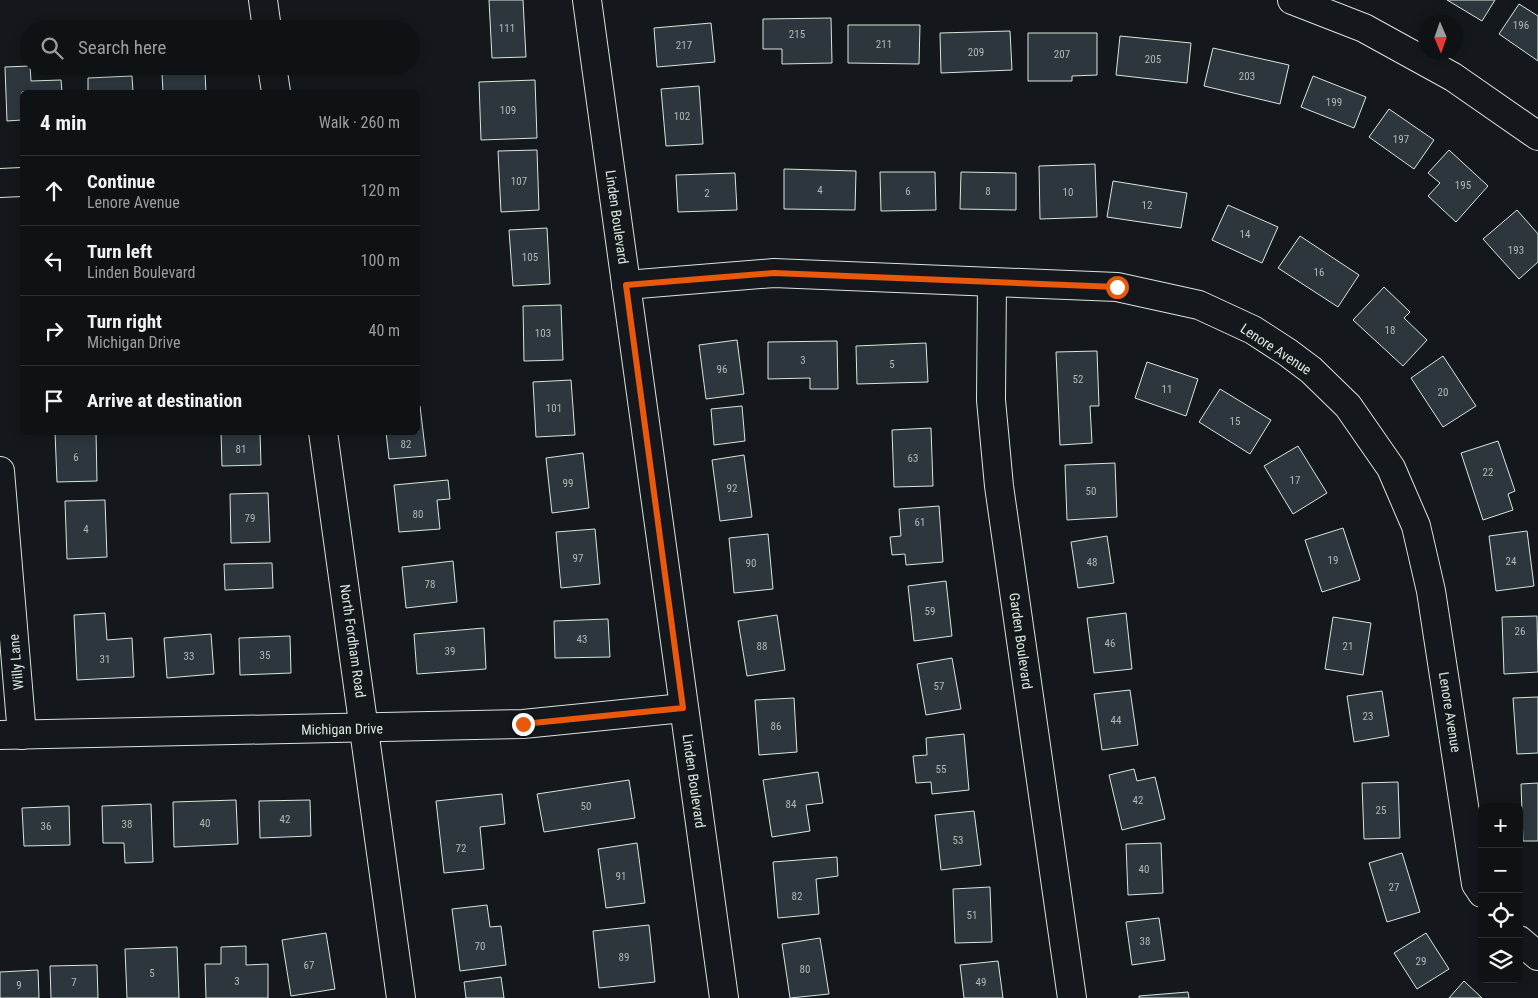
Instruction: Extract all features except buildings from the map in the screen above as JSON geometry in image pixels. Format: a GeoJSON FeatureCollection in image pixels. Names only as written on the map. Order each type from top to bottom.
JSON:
{"type":"FeatureCollection","features":[{"type":"Feature","properties":{"kind":"street"},"geometry":{"type":"LineString","coordinates":[[263,0],[266,20]]}},
{"type":"Feature","properties":{"kind":"street","name":"Linden Boulevard"},"geometry":{"type":"LineString","coordinates":[[587,0],[724,998]]}},
{"type":"Feature","properties":{"kind":"street"},"geometry":{"type":"LineString","coordinates":[[1292,0],[1364,28],[1453,77],[1538,136]]}},
{"type":"Feature","properties":{"kind":"street"},"geometry":{"type":"LineString","coordinates":[[273,75],[276,90]]}},
{"type":"Feature","properties":{"kind":"street"},"geometry":{"type":"LineString","coordinates":[[0,183],[20,182]]}},
{"type":"Feature","properties":{"kind":"street","name":"Lenore Avenue"},"geometry":{"type":"LineString","coordinates":[[626,285],[774,273],[1117,287],[1199,305],[1253,330],[1287,352],[1310,370],[1348,406],[1391,468],[1416,526],[1431,591],[1476,884],[1478,887]]}},
{"type":"Feature","properties":{"kind":"street","name":"Garden Boulevard"},"geometry":{"type":"LineString","coordinates":[[992,282],[991,400],[999,486],[1072,998]]}},
{"type":"Feature","properties":{"kind":"street","name":"North Fordham Road"},"geometry":{"type":"LineString","coordinates":[[324,435],[402,998]]}},
{"type":"Feature","properties":{"kind":"street","name":"Willy Lane"},"geometry":{"type":"LineString","coordinates":[[0,470],[11,735]]}},
{"type":"Feature","properties":{"kind":"street","name":"Michigan Drive"},"geometry":{"type":"LineString","coordinates":[[11,735],[523,724],[683,708]]}},
{"type":"Feature","properties":{"kind":"street"},"geometry":{"type":"LineString","coordinates":[[1523,943],[1538,956]]}},
{"type":"Feature","properties":{"kind":"route"},"geometry":{"type":"LineString","coordinates":[[523,724],[683,708],[626,285],[774,273],[1117,287]]}}]}
